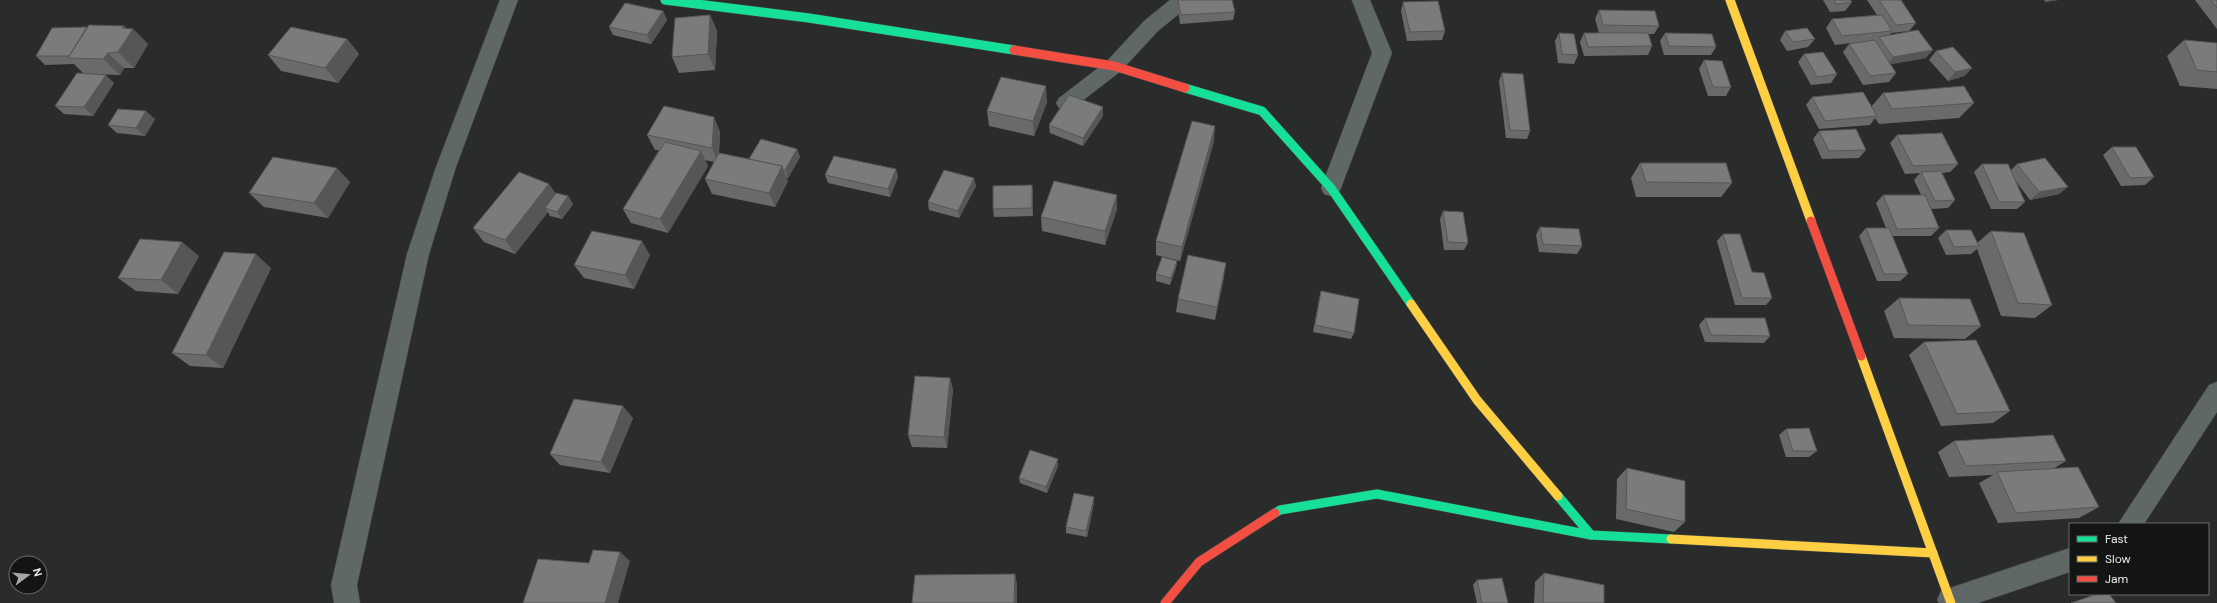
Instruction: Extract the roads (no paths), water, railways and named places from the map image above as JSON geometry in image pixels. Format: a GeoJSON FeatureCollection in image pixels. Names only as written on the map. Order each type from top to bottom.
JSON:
{"type":"FeatureCollection","features":[{"type":"Feature","properties":{"kind":"street"},"geometry":{"type":"LineString","coordinates":[[347,603],[344,585],[418,254],[446,168],[509,0]]}},
{"type":"Feature","properties":{"kind":"street"},"geometry":{"type":"LineString","coordinates":[[665,0],[809,18],[1114,66],[1262,112],[1331,188],[1478,400],[1591,536]]}},
{"type":"Feature","properties":{"kind":"street"},"geometry":{"type":"LineString","coordinates":[[1066,103],[1114,66],[1151,26],[1183,0]]}},
{"type":"Feature","properties":{"kind":"street"},"geometry":{"type":"LineString","coordinates":[[1331,188],[1382,53],[1361,0]]}},
{"type":"Feature","properties":{"kind":"street"},"geometry":{"type":"LineString","coordinates":[[1730,0],[1951,601],[2069,560]]}},
{"type":"Feature","properties":{"kind":"street"},"geometry":{"type":"LineString","coordinates":[[2131,523],[2217,392]]}},
{"type":"Feature","properties":{"kind":"street"},"geometry":{"type":"LineString","coordinates":[[1165,603],[1199,562],[1280,510],[1377,494],[1591,536],[1933,553]]}}]}
